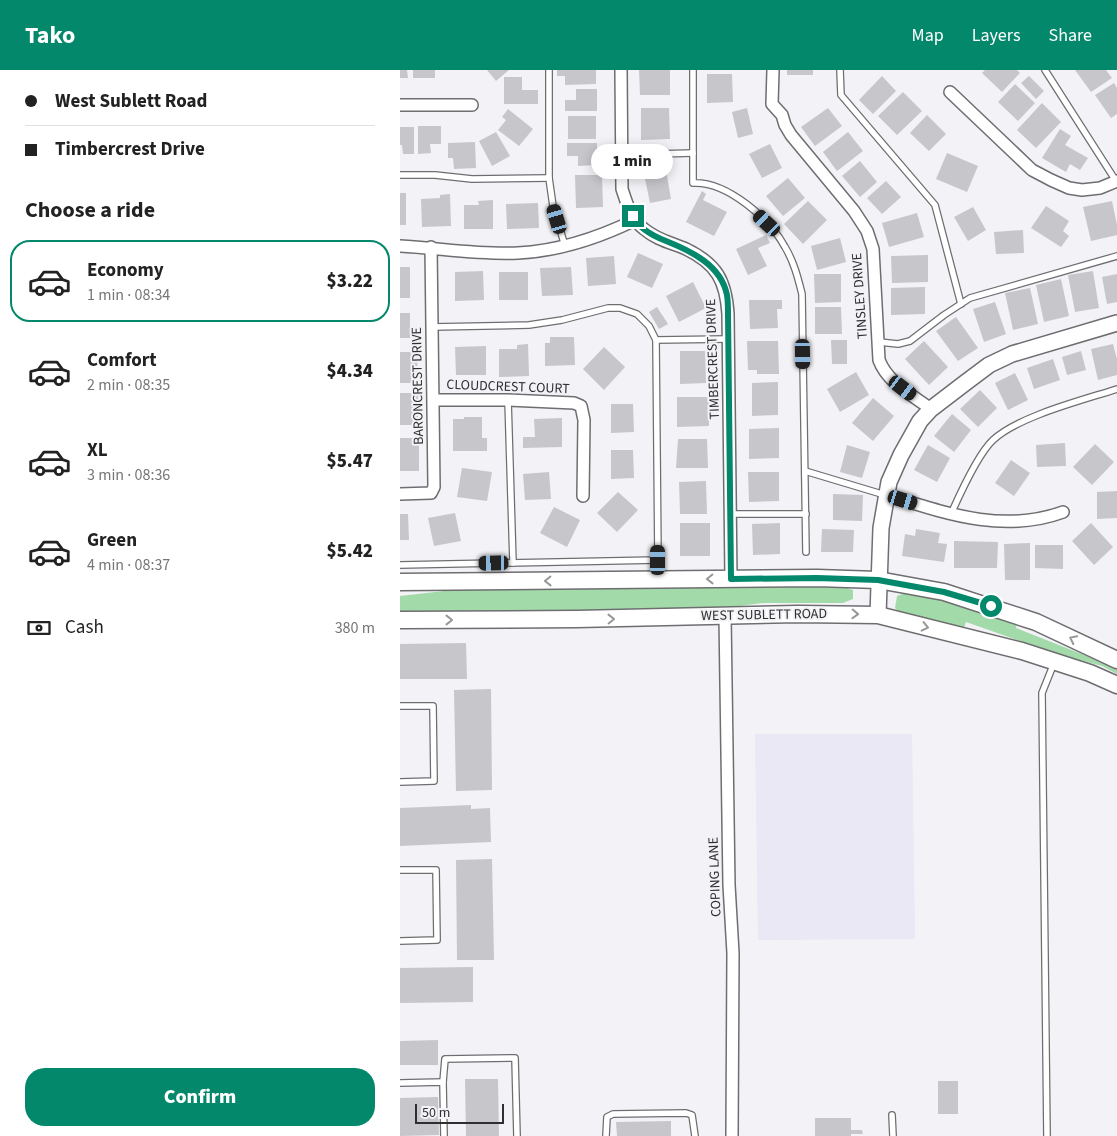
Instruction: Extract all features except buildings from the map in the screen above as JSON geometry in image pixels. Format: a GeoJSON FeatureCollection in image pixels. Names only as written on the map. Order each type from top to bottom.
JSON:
{"type":"FeatureCollection","features":[{"type":"Feature","properties":{"kind":"main road"},"geometry":{"type":"LineString","coordinates":[[400,582],[817,578],[878,580],[944,592],[1006,611],[1066,635],[1117,660]]}},
{"type":"Feature","properties":{"kind":"main road","name":"WEST SUBLETT ROAD"},"geometry":{"type":"LineString","coordinates":[[400,620],[577,619],[814,614],[878,615],[987,641],[1090,673],[1117,685]]}},
{"type":"Feature","properties":{"kind":"street","name":"TIMBERCREST DRIVE"},"geometry":{"type":"LineString","coordinates":[[621,70],[622,189],[628,207],[635,220],[656,238],[687,250],[704,260],[718,275],[727,294],[731,579]]}},
{"type":"Feature","properties":{"kind":"street","name":"TINSLEY DRIVE"},"geometry":{"type":"LineString","coordinates":[[772,70],[772,104],[782,116],[785,125],[854,211],[867,231],[873,249],[879,360],[882,370],[930,409]]}},
{"type":"Feature","properties":{"kind":"street"},"geometry":{"type":"LineString","coordinates":[[950,92],[1032,170],[1069,188],[1082,190],[1100,188],[1117,181]]}},
{"type":"Feature","properties":{"kind":"street"},"geometry":{"type":"LineString","coordinates":[[400,105],[472,105]]}},
{"type":"Feature","properties":{"kind":"street"},"geometry":{"type":"LineString","coordinates":[[400,246],[518,253],[565,246],[608,233],[635,220]]}},
{"type":"Feature","properties":{"kind":"street","name":"BARONCREST DRIVE"},"geometry":{"type":"LineString","coordinates":[[400,494],[431,493],[434,487],[431,247]]}},
{"type":"Feature","properties":{"kind":"street"},"geometry":{"type":"LineString","coordinates":[[878,615],[881,528],[889,482],[901,454],[920,421],[930,409],[990,365],[1012,354],[1038,345],[1116,326]]}},
{"type":"Feature","properties":{"kind":"street","name":"CLOUDCREST COURT"},"geometry":{"type":"LineString","coordinates":[[434,400],[508,400],[574,403],[581,406],[584,420],[583,496]]}},
{"type":"Feature","properties":{"kind":"street"},"geometry":{"type":"LineString","coordinates":[[887,495],[977,520],[1020,521],[1043,519],[1063,512]]}},
{"type":"Feature","properties":{"kind":"street","name":"COPING LANE"},"geometry":{"type":"LineString","coordinates":[[725,616],[729,875],[733,954],[732,1136]]}},
{"type":"Feature","properties":{"kind":"lane"},"geometry":{"type":"LineString","coordinates":[[549,70],[549,178],[553,206],[565,246]]}},
{"type":"Feature","properties":{"kind":"lane"},"geometry":{"type":"LineString","coordinates":[[693,70],[693,183],[704,183],[722,190],[746,203],[767,223],[784,245],[796,269],[802,294],[806,552]]}},
{"type":"Feature","properties":{"kind":"lane"},"geometry":{"type":"LineString","coordinates":[[840,70],[841,95],[935,205],[960,304]]}},
{"type":"Feature","properties":{"kind":"lane"},"geometry":{"type":"LineString","coordinates":[[1045,70],[1117,181]]}},
{"type":"Feature","properties":{"kind":"lane"},"geometry":{"type":"LineString","coordinates":[[621,155],[693,153]]}},
{"type":"Feature","properties":{"kind":"lane"},"geometry":{"type":"LineString","coordinates":[[400,174],[472,179],[549,178]]}},
{"type":"Feature","properties":{"kind":"lane"},"geometry":{"type":"LineString","coordinates":[[878,342],[898,344],[910,341],[970,298],[1117,256]]}},
{"type":"Feature","properties":{"kind":"lane"},"geometry":{"type":"LineString","coordinates":[[400,565],[658,560],[656,340],[649,326],[637,314],[620,308],[608,308],[562,320],[530,325],[432,327]]}},
{"type":"Feature","properties":{"kind":"lane"},"geometry":{"type":"LineString","coordinates":[[656,340],[728,339]]}},
{"type":"Feature","properties":{"kind":"lane"},"geometry":{"type":"LineString","coordinates":[[951,514],[983,453],[991,442],[1005,430],[1036,416],[1117,389]]}},
{"type":"Feature","properties":{"kind":"lane"},"geometry":{"type":"LineString","coordinates":[[508,400],[513,563]]}},
{"type":"Feature","properties":{"kind":"lane"},"geometry":{"type":"LineString","coordinates":[[805,472],[887,495]]}},
{"type":"Feature","properties":{"kind":"lane"},"geometry":{"type":"LineString","coordinates":[[731,514],[806,514]]}},
{"type":"Feature","properties":{"kind":"lane"},"geometry":{"type":"LineString","coordinates":[[1047,1136],[1042,693],[1054,661]]}},
{"type":"Feature","properties":{"kind":"lane"},"geometry":{"type":"LineString","coordinates":[[400,706],[433,706],[434,782],[400,782]]}},
{"type":"Feature","properties":{"kind":"lane"},"geometry":{"type":"LineString","coordinates":[[400,870],[436,870],[437,940],[400,941]]}},
{"type":"Feature","properties":{"kind":"lane"},"geometry":{"type":"LineString","coordinates":[[444,1136],[444,1059],[515,1058],[517,1136]]}},
{"type":"Feature","properties":{"kind":"lane"},"geometry":{"type":"LineString","coordinates":[[400,1083],[443,1082]]}},
{"type":"Feature","properties":{"kind":"lane"},"geometry":{"type":"LineString","coordinates":[[606,1136],[607,1117],[613,1114],[686,1112],[692,1115],[695,1136]]}},
{"type":"Feature","properties":{"kind":"lane"},"geometry":{"type":"LineString","coordinates":[[892,1115],[893,1136]]}},
{"type":"Feature","properties":{"kind":"shaded area"},"geometry":{"type":"Polygon","coordinates":[[[755,734],[912,734],[915,939],[758,940],[755,734]]]}},
{"type":"Feature","properties":{"kind":"green space"},"geometry":{"type":"Polygon","coordinates":[[[840,586],[853,590],[853,599],[843,603],[762,603],[718,609],[400,613],[400,596],[453,590],[840,586]]]}},
{"type":"Feature","properties":{"kind":"green space"},"geometry":{"type":"Polygon","coordinates":[[[905,593],[950,601],[1017,622],[1016,628],[1117,668],[1117,674],[1102,666],[1054,653],[966,622],[964,628],[900,613],[895,608],[897,596],[905,593]]]}},
{"type":"Feature","properties":{"kind":"route"},"geometry":{"type":"LineString","coordinates":[[633,216],[644,229],[656,238],[687,250],[704,260],[721,279],[727,294],[731,579],[817,578],[878,580],[944,592],[991,606]]}}]}
